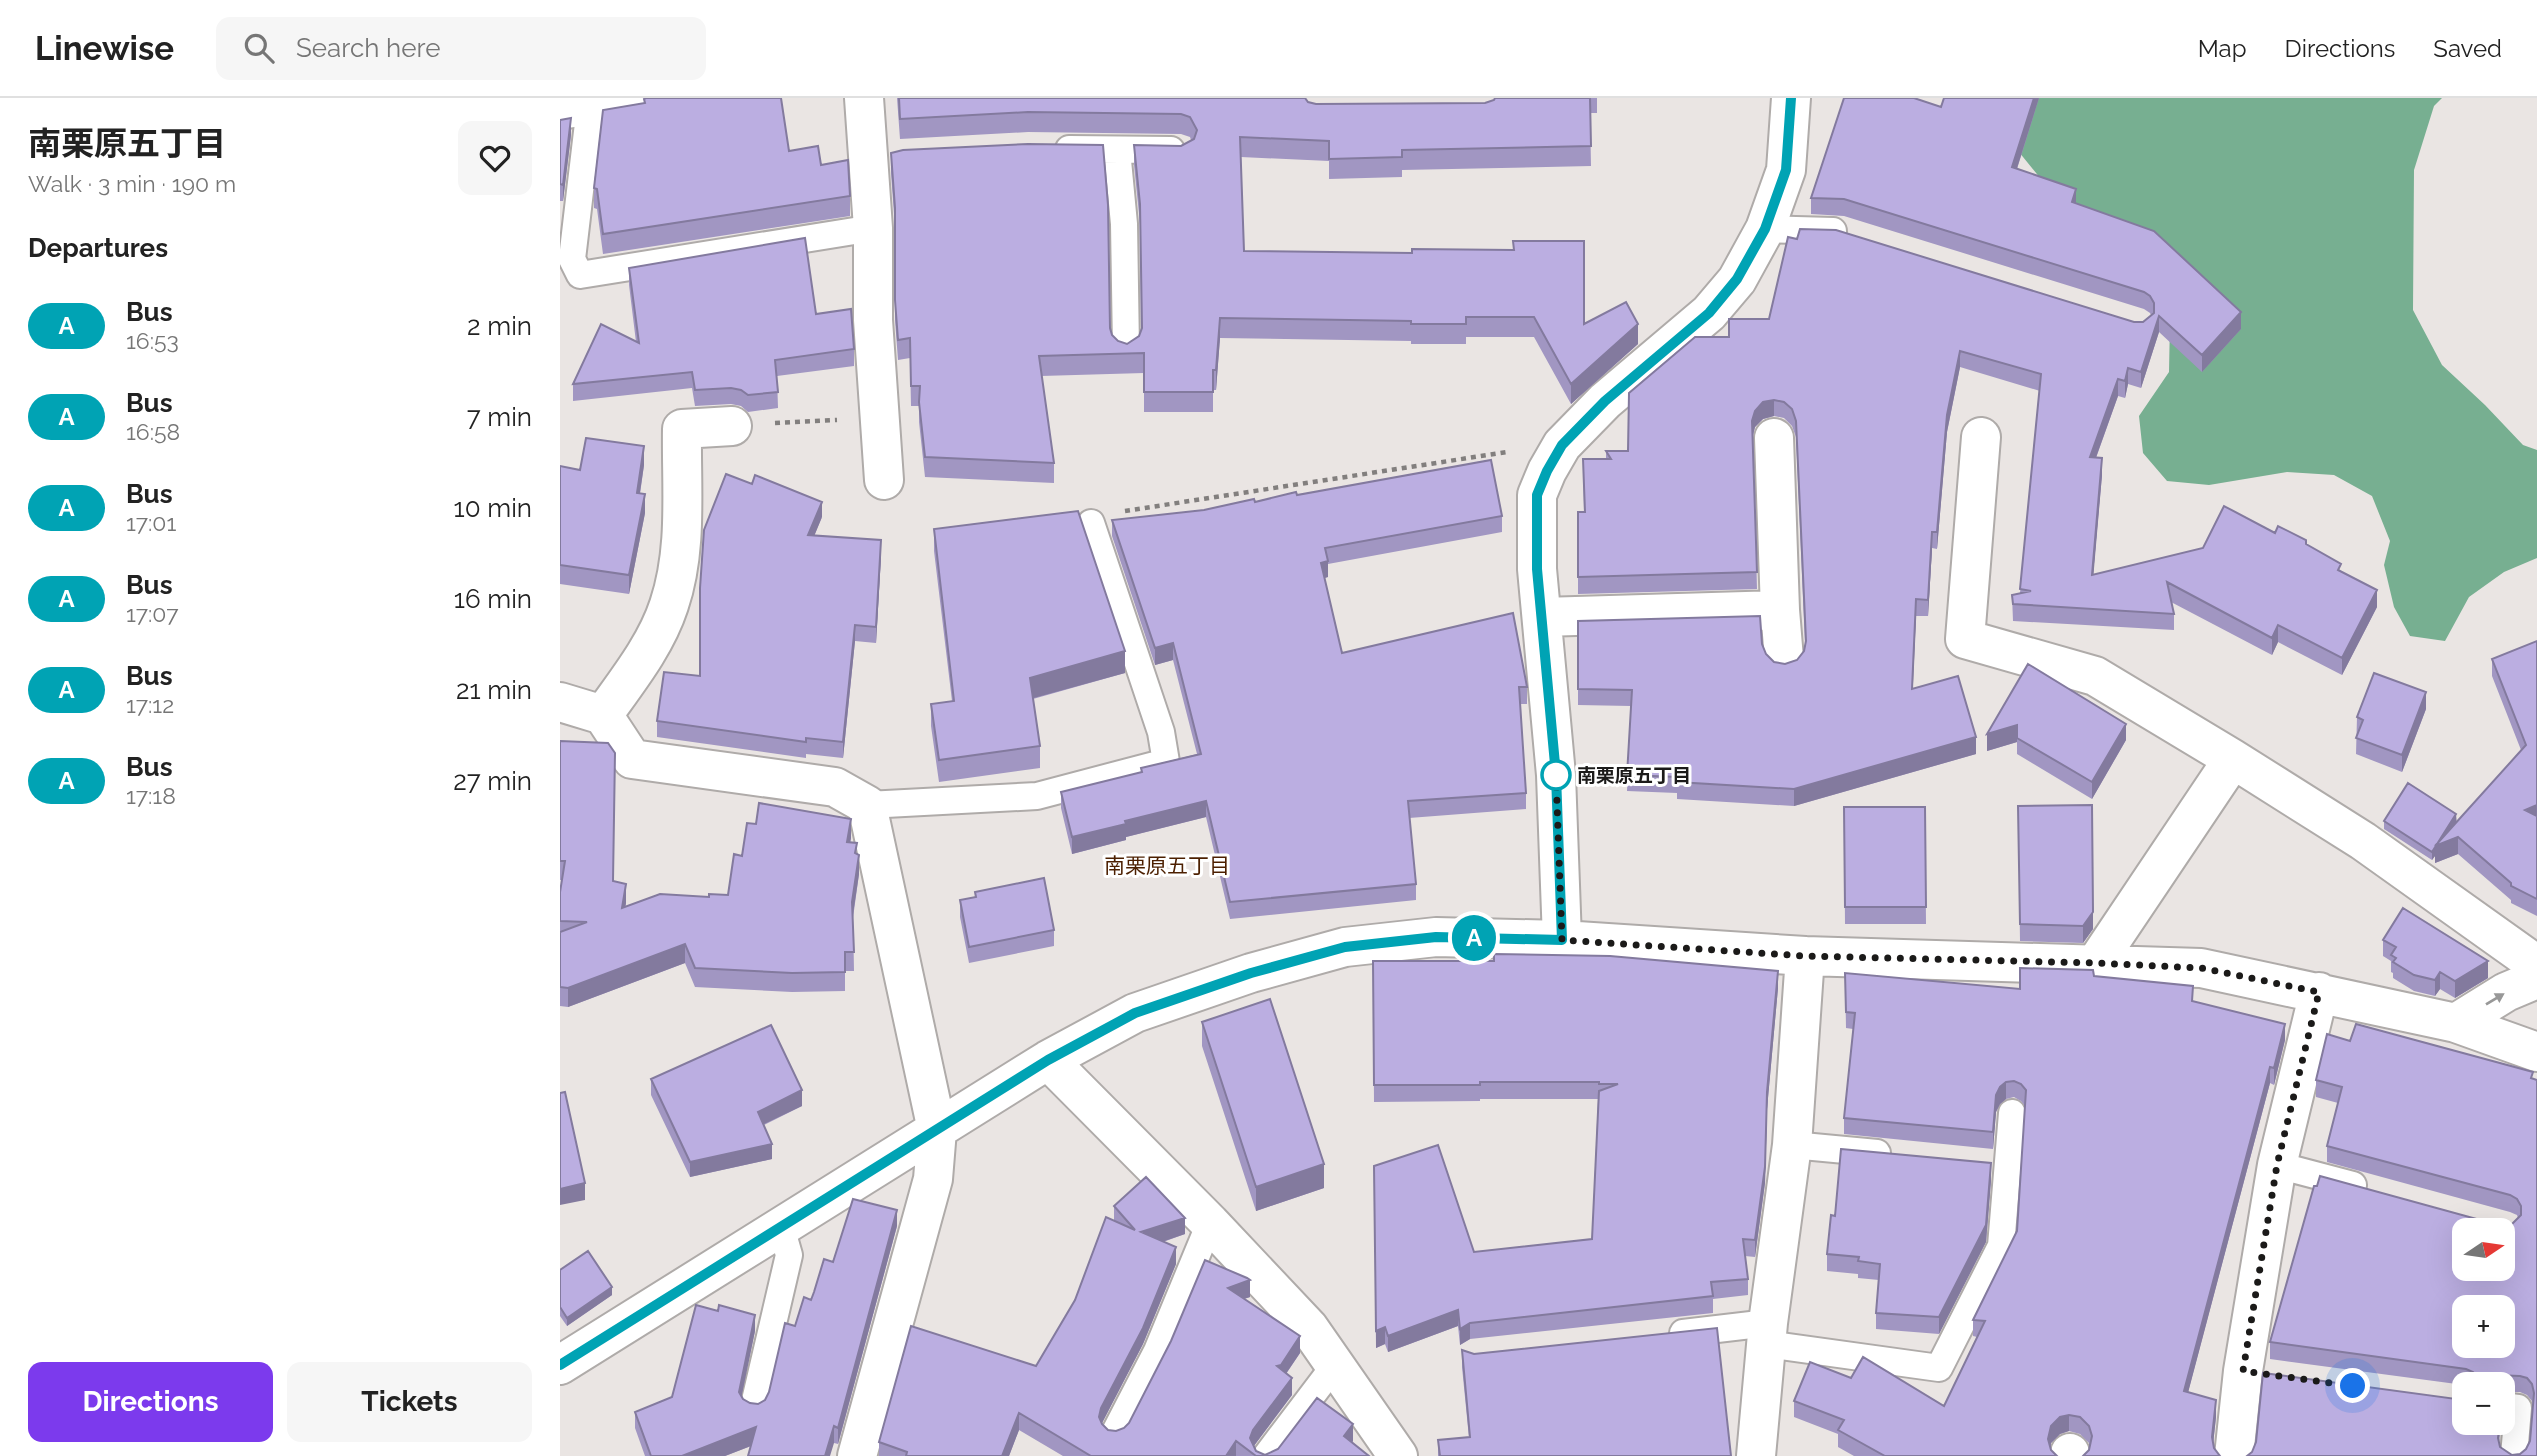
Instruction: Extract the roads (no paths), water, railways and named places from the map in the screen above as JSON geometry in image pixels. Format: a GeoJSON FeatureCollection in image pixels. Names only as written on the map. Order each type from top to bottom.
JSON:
{"type":"FeatureCollection","features":[{"type":"Feature","properties":{"kind":"street"},"geometry":{"type":"LineString","coordinates":[[580,104],[639,98]]}},
{"type":"Feature","properties":{"kind":"street"},"geometry":{"type":"LineString","coordinates":[[864,98],[882,155],[873,228],[873,320],[884,480]]}},
{"type":"Feature","properties":{"kind":"street"},"geometry":{"type":"LineString","coordinates":[[1562,940],[1556,775],[1537,569],[1537,495],[1562,445],[1605,401],[1709,313],[1737,279],[1765,229],[1786,170],[1791,98]]}},
{"type":"Feature","properties":{"kind":"street"},"geometry":{"type":"LineString","coordinates":[[603,715],[646,655],[669,605],[681,555],[682,429],[732,426]]}},
{"type":"Feature","properties":{"kind":"street"},"geometry":{"type":"LineString","coordinates":[[1774,438],[1784,659]]}},
{"type":"Feature","properties":{"kind":"street"},"geometry":{"type":"LineString","coordinates":[[1981,438],[1965,639],[2095,676],[2363,841],[2537,965]]}},
{"type":"Feature","properties":{"kind":"street"},"geometry":{"type":"LineString","coordinates":[[1542,617],[1780,610]]}},
{"type":"Feature","properties":{"kind":"street"},"geometry":{"type":"LineString","coordinates":[[560,702],[603,715],[632,759],[835,787],[867,805],[937,1130],[933,1179],[857,1456]]}},
{"type":"Feature","properties":{"kind":"street"},"geometry":{"type":"LineString","coordinates":[[2096,963],[2233,759]]}},
{"type":"Feature","properties":{"kind":"street"},"geometry":{"type":"LineString","coordinates":[[560,1365],[1048,1060],[1135,1013],[1251,973],[1345,947],[1436,937],[1562,940],[1805,956],[2201,968],[2456,1023],[2537,1052]]}},
{"type":"Feature","properties":{"kind":"street"},"geometry":{"type":"LineString","coordinates":[[1756,1456],[1768,1334],[1792,1145],[1805,956]]}},
{"type":"Feature","properties":{"kind":"street"},"geometry":{"type":"LineString","coordinates":[[2456,1023],[2506,992],[2537,979]]}},
{"type":"Feature","properties":{"kind":"street"},"geometry":{"type":"LineString","coordinates":[[2234,1456],[2256,1373],[2277,1165],[2319,992]]}},
{"type":"Feature","properties":{"kind":"street"},"geometry":{"type":"LineString","coordinates":[[1048,1060],[1210,1223],[1309,1328],[1398,1456]]}},
{"type":"Feature","properties":{"kind":"lane"},"geometry":{"type":"LineString","coordinates":[[580,104],[572,258],[580,275],[873,228]]}},
{"type":"Feature","properties":{"kind":"lane"},"geometry":{"type":"LineString","coordinates":[[1041,149],[1181,150]]}},
{"type":"Feature","properties":{"kind":"lane"},"geometry":{"type":"LineString","coordinates":[[1117,150],[1124,224],[1126,348]]}},
{"type":"Feature","properties":{"kind":"lane"},"geometry":{"type":"LineString","coordinates":[[1765,229],[1839,231],[1852,235]]}},
{"type":"Feature","properties":{"kind":"lane"},"geometry":{"type":"LineString","coordinates":[[867,805],[1037,796],[1166,762],[1161,732],[1091,523]]}},
{"type":"Feature","properties":{"kind":"lane"},"geometry":{"type":"LineString","coordinates":[[1661,1335],[1768,1334],[1939,1368],[2001,1246],[2012,1113]]}},
{"type":"Feature","properties":{"kind":"lane"},"geometry":{"type":"LineString","coordinates":[[1792,1145],[1900,1156]]}},
{"type":"Feature","properties":{"kind":"lane"},"geometry":{"type":"LineString","coordinates":[[1981,1164],[2008,1166]]}},
{"type":"Feature","properties":{"kind":"lane"},"geometry":{"type":"LineString","coordinates":[[2277,1165],[2372,1191]]}},
{"type":"Feature","properties":{"kind":"lane"},"geometry":{"type":"LineString","coordinates":[[1115,1432],[1157,1351],[1210,1223]]}},
{"type":"Feature","properties":{"kind":"lane"},"geometry":{"type":"LineString","coordinates":[[754,1405],[789,1255],[781,1227]]}},
{"type":"Feature","properties":{"kind":"lane"},"geometry":{"type":"LineString","coordinates":[[1266,1456],[1335,1365]]}},
{"type":"Feature","properties":{"kind":"lane"},"geometry":{"type":"LineString","coordinates":[[2514,1456],[2518,1408],[2515,1408]]}},
{"type":"Feature","properties":{"kind":"place","name":"南栗原五丁目"},"geometry":{"type":"Point","coordinates":[1556,775]}},
{"type":"Feature","properties":{"kind":"district","name":"南栗原五丁目"},"geometry":{"type":"Point","coordinates":[1167,866]}}]}
